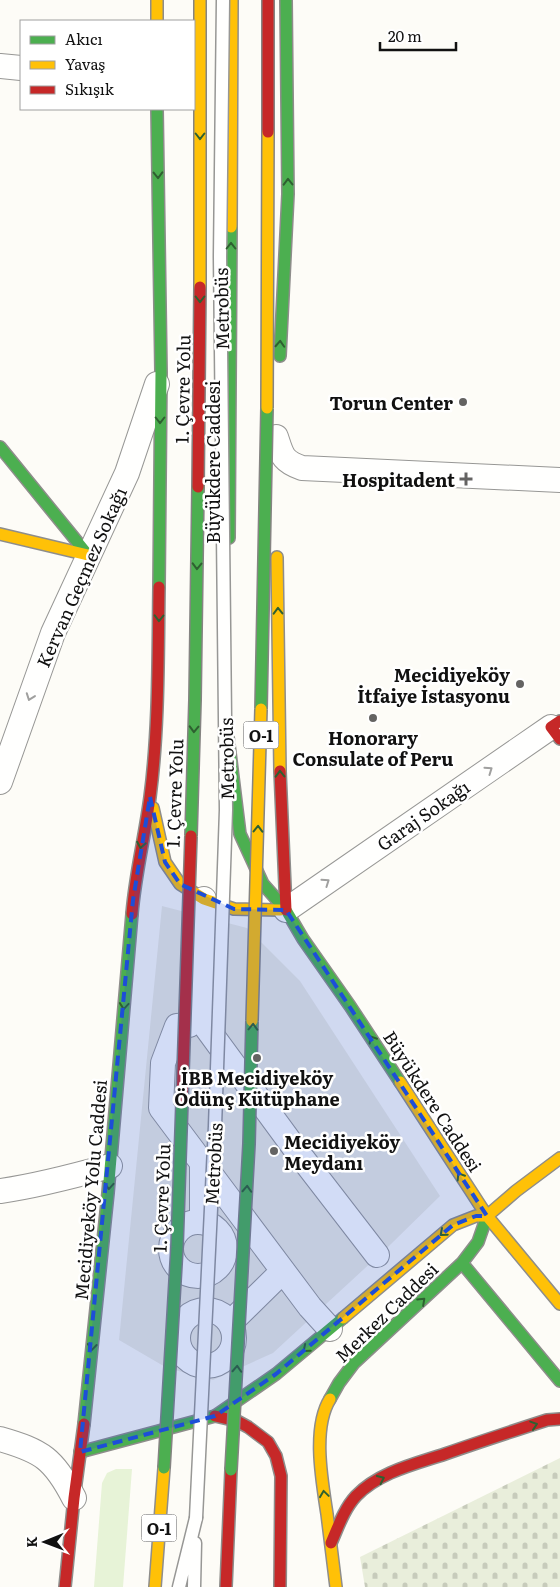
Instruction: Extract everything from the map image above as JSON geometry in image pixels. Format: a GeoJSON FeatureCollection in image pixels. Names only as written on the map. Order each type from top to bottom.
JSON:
{"type":"FeatureCollection","features":[{"type":"Feature","properties":{"kind":"main road"},"geometry":{"type":"LineString","coordinates":[[157,0],[157,20]]}},
{"type":"Feature","properties":{"kind":"main road","name":"1. Çevre Yolu"},"geometry":{"type":"LineString","coordinates":[[155,1587],[177,1247],[195,700],[200,344],[200,0]]}},
{"type":"Feature","properties":{"kind":"main road","name":"Büyükdere Caddesi"},"geometry":{"type":"LineString","coordinates":[[232,0],[227,728],[240,834],[263,884],[286,910],[303,939],[355,1014],[487,1216],[560,1304]]}},
{"type":"Feature","properties":{"kind":"main road","name":"O-1"},"geometry":{"type":"LineString","coordinates":[[226,1587],[249,1144],[264,631],[268,323],[268,0]]}},
{"type":"Feature","properties":{"kind":"main road"},"geometry":{"type":"LineString","coordinates":[[276,510],[276,436],[288,194],[286,0]]}},
{"type":"Feature","properties":{"kind":"main road"},"geometry":{"type":"LineString","coordinates":[[157,110],[160,372],[158,662],[156,730],[150,797],[165,862],[180,884],[204,899],[234,909],[286,910]]}},
{"type":"Feature","properties":{"kind":"main road"},"geometry":{"type":"LineString","coordinates":[[0,447],[88,555]]}},
{"type":"Feature","properties":{"kind":"main road"},"geometry":{"type":"LineString","coordinates":[[0,534],[88,555]]}},
{"type":"Feature","properties":{"kind":"main road","name":"Büyükdere Caddesi"},"geometry":{"type":"LineString","coordinates":[[277,549],[280,792],[286,910]]}},
{"type":"Feature","properties":{"kind":"main road","name":"Mecidiyeköy Yolu Caddesi"},"geometry":{"type":"LineString","coordinates":[[65,1587],[91,1361],[133,900],[150,797]]}},
{"type":"Feature","properties":{"kind":"main road"},"geometry":{"type":"LineString","coordinates":[[80,1452],[215,1416],[276,1374],[453,1225],[476,1216],[487,1216],[516,1191],[560,1158]]}},
{"type":"Feature","properties":{"kind":"main road","name":"Merkez Caddesi"},"geometry":{"type":"LineString","coordinates":[[336,1587],[321,1470],[320,1434],[326,1406],[339,1383],[354,1363],[462,1263],[478,1242],[487,1216]]}},
{"type":"Feature","properties":{"kind":"main road"},"geometry":{"type":"LineString","coordinates":[[462,1263],[560,1381]]}},
{"type":"Feature","properties":{"kind":"main road"},"geometry":{"type":"LineString","coordinates":[[215,1416],[237,1421],[248,1427],[268,1442],[276,1456],[281,1476],[280,1587]]}},
{"type":"Feature","properties":{"kind":"main road"},"geometry":{"type":"LineString","coordinates":[[331,1542],[348,1506],[360,1492],[377,1480],[423,1461],[547,1420],[560,1419]]}},
{"type":"Feature","properties":{"kind":"street","name":"Kervan Geçmez Sokağı"},"geometry":{"type":"LineString","coordinates":[[0,782],[53,633],[127,473],[160,372]]}},
{"type":"Feature","properties":{"kind":"street"},"geometry":{"type":"LineString","coordinates":[[276,436],[283,457],[292,465],[302,468],[560,480]]}},
{"type":"Feature","properties":{"kind":"street","name":"Garaj Sokağı"},"geometry":{"type":"LineString","coordinates":[[286,910],[557,729]]}},
{"type":"Feature","properties":{"kind":"street"},"geometry":{"type":"LineString","coordinates":[[204,899],[204,1023],[296,1150],[377,1255]]}},
{"type":"Feature","properties":{"kind":"street"},"geometry":{"type":"LineString","coordinates":[[204,1023],[177,1026],[163,1063],[161,1108],[202,1160],[310,1307],[330,1329]]}},
{"type":"Feature","properties":{"kind":"street"},"geometry":{"type":"LineString","coordinates":[[202,1160],[202,1222]]}},
{"type":"Feature","properties":{"kind":"street"},"geometry":{"type":"LineString","coordinates":[[0,1191],[21,1188],[110,1166]]}},
{"type":"Feature","properties":{"kind":"street"},"geometry":{"type":"LineString","coordinates":[[230,1323],[284,1271]]}},
{"type":"Feature","properties":{"kind":"street"},"geometry":{"type":"LineString","coordinates":[[0,1440],[34,1450],[51,1463],[62,1476],[74,1498]]}},
{"type":"Feature","properties":{"kind":"lane","name":"Metrobüs"},"geometry":{"type":"LineString","coordinates":[[194,1587],[216,1097],[226,810],[220,257],[223,0]]}},
{"type":"Feature","properties":{"kind":"lane","name":"Metrobüs"},"geometry":{"type":"LineString","coordinates":[[179,1587],[196,1518]]}},
{"type":"Feature","properties":{"kind":"highlighted area"},"geometry":{"type":"Polygon","coordinates":[[[150,797],[165,862],[180,884],[234,909],[286,910],[487,1216],[476,1216],[453,1225],[276,1374],[215,1416],[80,1452],[133,900],[150,797]]]}},
{"type":"Feature","properties":{"kind":"green space"},"geometry":{"type":"Polygon","coordinates":[[[560,1458],[560,1587],[365,1587],[360,1557],[560,1458]]]}},
{"type":"Feature","properties":{"kind":"green space"},"geometry":{"type":"Polygon","coordinates":[[[116,1469],[132,1469],[123,1587],[94,1587],[102,1483],[107,1473],[116,1469]]]}},
{"type":"Feature","properties":{"kind":"shaded area","name":"Mecidiyeköy Meydanı"},"geometry":{"type":"Polygon","coordinates":[[[162,906],[247,928],[300,981],[440,1196],[273,1353],[213,1380],[167,1368],[119,1340],[162,906]]]}},
{"type":"Feature","properties":{"kind":"traffic: fast"},"geometry":{"type":"LineString","coordinates":[[280,356],[288,194],[286,0]]}},
{"type":"Feature","properties":{"kind":"traffic: fast"},"geometry":{"type":"LineString","coordinates":[[157,110],[161,372],[159,587]]}},
{"type":"Feature","properties":{"kind":"traffic: fast"},"geometry":{"type":"LineString","coordinates":[[229,538],[231,227]]}},
{"type":"Feature","properties":{"kind":"traffic: fast"},"geometry":{"type":"LineString","coordinates":[[261,709],[267,408]]}},
{"type":"Feature","properties":{"kind":"traffic: fast"},"geometry":{"type":"LineString","coordinates":[[0,447],[88,555]]}},
{"type":"Feature","properties":{"kind":"traffic: fast"},"geometry":{"type":"LineString","coordinates":[[191,836],[198,487]]}},
{"type":"Feature","properties":{"kind":"traffic: fast"},"geometry":{"type":"LineString","coordinates":[[227,729],[240,834],[263,884],[286,910],[303,939],[400,1082]]}},
{"type":"Feature","properties":{"kind":"traffic: fast"},"geometry":{"type":"LineString","coordinates":[[84,1424],[108,1193],[132,914]]}},
{"type":"Feature","properties":{"kind":"traffic: fast"},"geometry":{"type":"LineString","coordinates":[[231,1470],[249,1144],[252,1021]]}},
{"type":"Feature","properties":{"kind":"traffic: fast"},"geometry":{"type":"LineString","coordinates":[[164,1468],[177,1247],[182,1102]]}},
{"type":"Feature","properties":{"kind":"traffic: fast"},"geometry":{"type":"LineString","coordinates":[[330,1399],[354,1363],[462,1263],[478,1242],[487,1216]]}},
{"type":"Feature","properties":{"kind":"traffic: fast"},"geometry":{"type":"LineString","coordinates":[[462,1263],[560,1381]]}},
{"type":"Feature","properties":{"kind":"traffic: fast"},"geometry":{"type":"LineString","coordinates":[[80,1452],[215,1416],[276,1374],[343,1318]]}},
{"type":"Feature","properties":{"kind":"traffic: slow"},"geometry":{"type":"LineString","coordinates":[[157,0],[157,20]]}},
{"type":"Feature","properties":{"kind":"traffic: slow"},"geometry":{"type":"LineString","coordinates":[[200,0],[200,287]]}},
{"type":"Feature","properties":{"kind":"traffic: slow"},"geometry":{"type":"LineString","coordinates":[[231,227],[232,0]]}},
{"type":"Feature","properties":{"kind":"traffic: slow"},"geometry":{"type":"LineString","coordinates":[[267,408],[268,132]]}},
{"type":"Feature","properties":{"kind":"traffic: slow"},"geometry":{"type":"LineString","coordinates":[[0,534],[88,555]]}},
{"type":"Feature","properties":{"kind":"traffic: slow"},"geometry":{"type":"LineString","coordinates":[[277,557],[280,771]]}},
{"type":"Feature","properties":{"kind":"traffic: slow"},"geometry":{"type":"LineString","coordinates":[[252,1021],[261,709]]}},
{"type":"Feature","properties":{"kind":"traffic: slow"},"geometry":{"type":"LineString","coordinates":[[153,808],[165,862],[180,884],[204,899],[234,909],[280,910]]}},
{"type":"Feature","properties":{"kind":"traffic: slow"},"geometry":{"type":"LineString","coordinates":[[400,1082],[487,1216],[560,1304]]}},
{"type":"Feature","properties":{"kind":"traffic: slow"},"geometry":{"type":"LineString","coordinates":[[487,1216],[516,1191],[560,1158]]}},
{"type":"Feature","properties":{"kind":"traffic: slow"},"geometry":{"type":"LineString","coordinates":[[343,1318],[453,1225],[476,1216],[487,1216]]}},
{"type":"Feature","properties":{"kind":"traffic: slow"},"geometry":{"type":"LineString","coordinates":[[330,1399],[324,1411],[321,1425],[320,1455],[336,1587]]}},
{"type":"Feature","properties":{"kind":"traffic: slow"},"geometry":{"type":"LineString","coordinates":[[155,1587],[164,1468]]}},
{"type":"Feature","properties":{"kind":"traffic: jam"},"geometry":{"type":"LineString","coordinates":[[268,0],[268,132]]}},
{"type":"Feature","properties":{"kind":"traffic: jam"},"geometry":{"type":"LineString","coordinates":[[198,487],[200,287]]}},
{"type":"Feature","properties":{"kind":"traffic: jam"},"geometry":{"type":"LineString","coordinates":[[132,914],[153,771],[158,692],[159,587]]}},
{"type":"Feature","properties":{"kind":"traffic: jam"},"geometry":{"type":"LineString","coordinates":[[560,721],[551,727],[560,739]]}},
{"type":"Feature","properties":{"kind":"traffic: jam"},"geometry":{"type":"LineString","coordinates":[[280,771],[286,910]]}},
{"type":"Feature","properties":{"kind":"traffic: jam"},"geometry":{"type":"LineString","coordinates":[[182,1102],[191,836]]}},
{"type":"Feature","properties":{"kind":"traffic: jam"},"geometry":{"type":"LineString","coordinates":[[215,1416],[237,1421],[248,1427],[268,1442],[276,1456],[281,1476],[280,1587]]}},
{"type":"Feature","properties":{"kind":"traffic: jam"},"geometry":{"type":"LineString","coordinates":[[331,1543],[342,1518],[356,1496],[386,1475],[410,1465],[547,1420],[560,1419]]}},
{"type":"Feature","properties":{"kind":"traffic: jam"},"geometry":{"type":"LineString","coordinates":[[65,1587],[84,1424]]}},
{"type":"Feature","properties":{"kind":"traffic: jam"},"geometry":{"type":"LineString","coordinates":[[226,1587],[231,1470]]}},
{"type":"Feature","properties":{"kind":"place","name":"Torun Center"},"geometry":{"type":"Point","coordinates":[463,402]}},
{"type":"Feature","properties":{"kind":"place","name":"Hospitadent"},"geometry":{"type":"Point","coordinates":[466,479]}},
{"type":"Feature","properties":{"kind":"place","name":"Mecidiyeköy İtfaiye İstasyonu"},"geometry":{"type":"Point","coordinates":[520,684]}},
{"type":"Feature","properties":{"kind":"place","name":"Honorary Consulate of Peru"},"geometry":{"type":"Point","coordinates":[373,718]}},
{"type":"Feature","properties":{"kind":"place","name":"İBB Mecidiyeköy Ödünç Kütüphane"},"geometry":{"type":"Point","coordinates":[257,1058]}},
{"type":"Feature","properties":{"kind":"place","name":"Mecidiyeköy Meydanı"},"geometry":{"type":"Point","coordinates":[274,1151]}}]}
